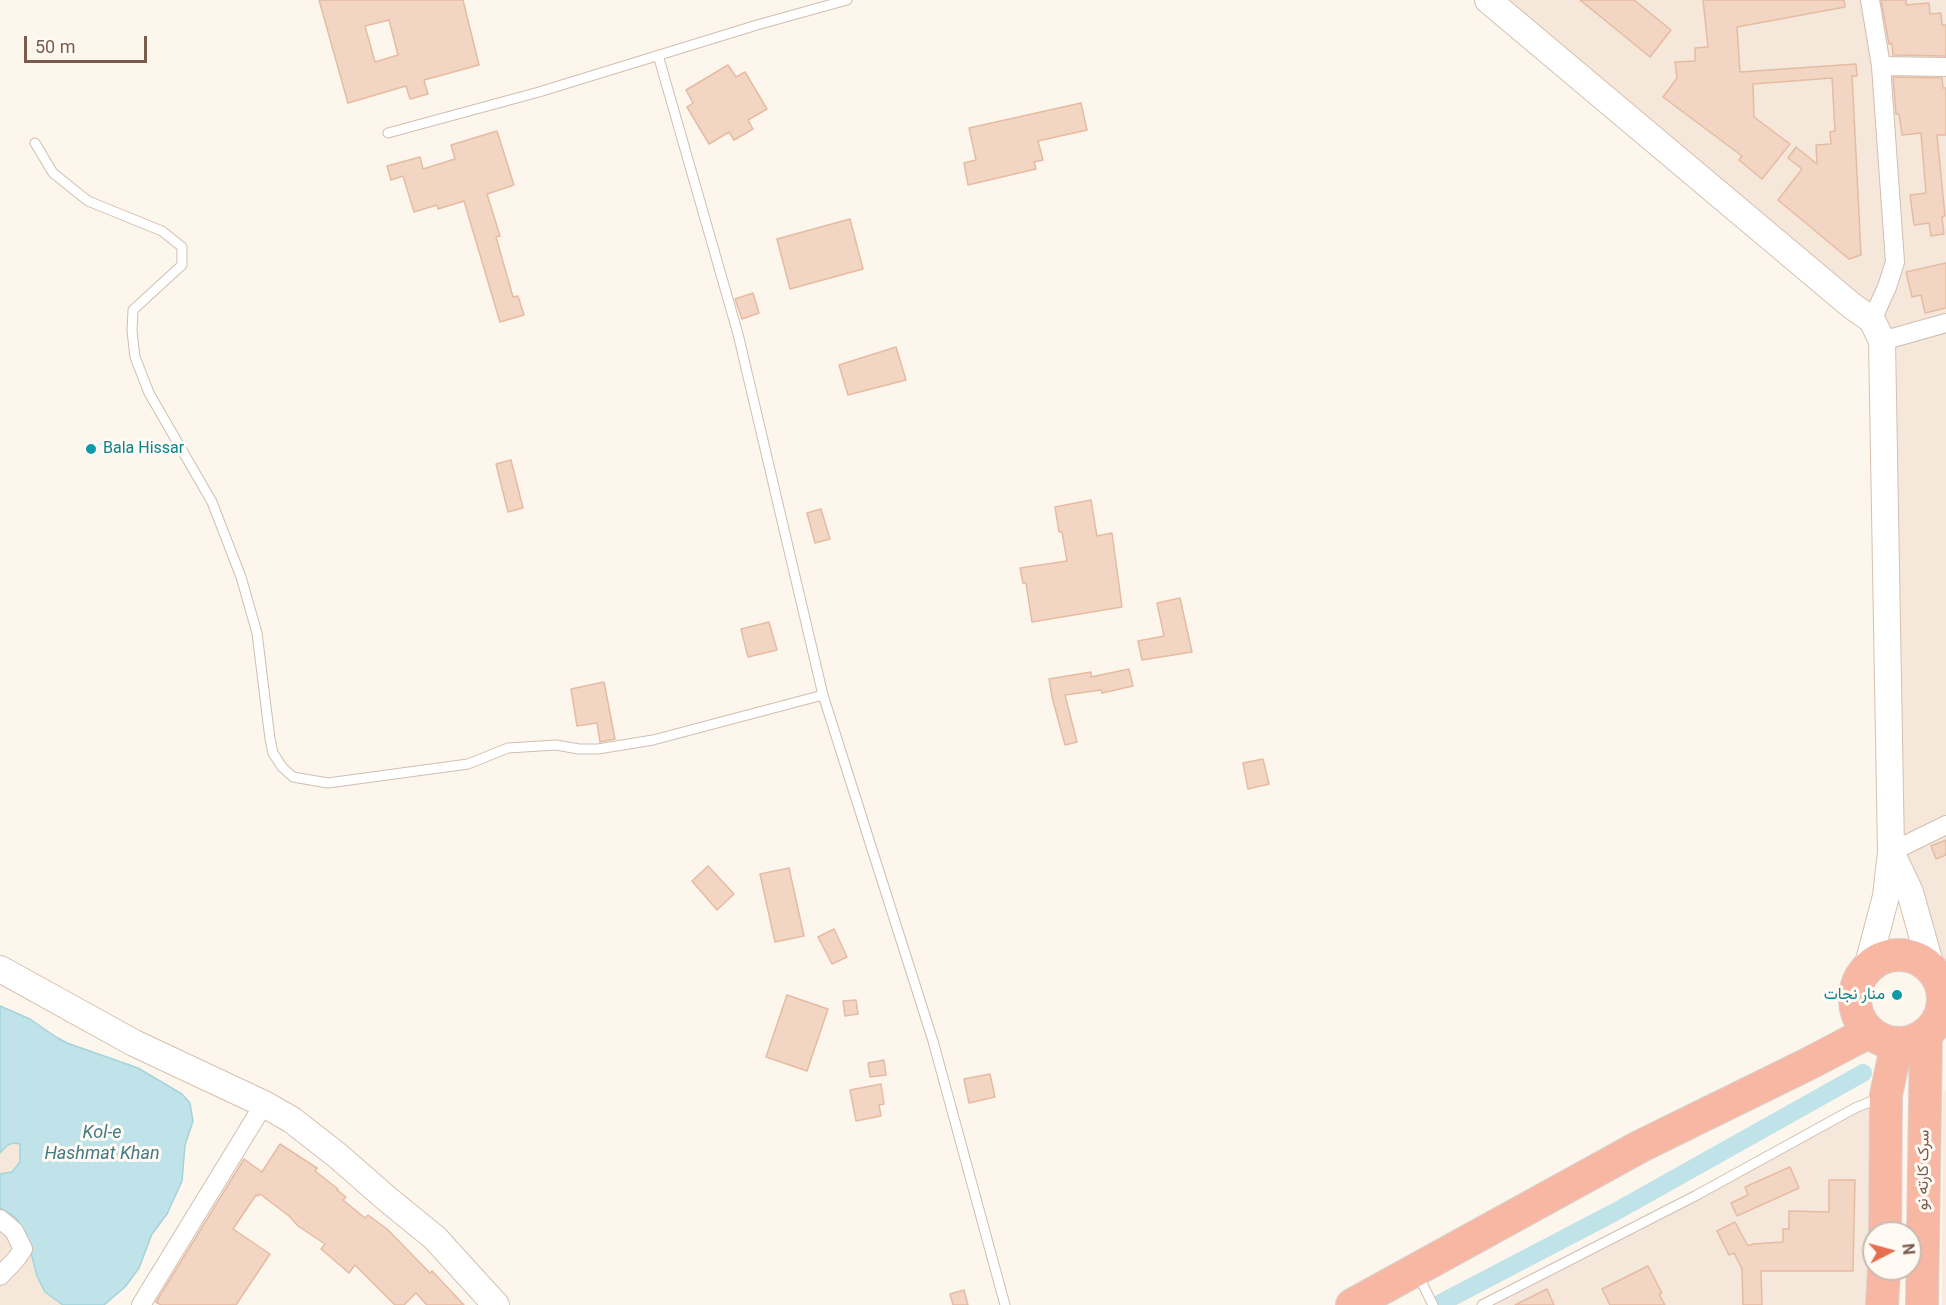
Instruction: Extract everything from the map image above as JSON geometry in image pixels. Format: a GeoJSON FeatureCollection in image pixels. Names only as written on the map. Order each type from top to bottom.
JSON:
{"type":"FeatureCollection","features":[{"type":"Feature","properties":{"kind":"highway"},"geometry":{"type":"LineString","coordinates":[[1352,1305],[1641,1146],[1808,1064],[1887,1029],[1936,1024],[1944,1007],[1944,994],[1937,969],[1906,954],[1878,959],[1867,968],[1859,980],[1855,993],[1887,1029],[1885,1221]]}},
{"type":"Feature","properties":{"kind":"highway","name":"سرک کارته نو"},"geometry":{"type":"LineString","coordinates":[[1887,1029],[1922,1305]]}},
{"type":"Feature","properties":{"kind":"highway"},"geometry":{"type":"LineString","coordinates":[[1882,1305],[1883,1281]]}},
{"type":"Feature","properties":{"kind":"main road"},"geometry":{"type":"LineString","coordinates":[[1488,0],[1852,306],[1877,331],[1882,424],[1891,852],[1886,896],[1867,968]]}},
{"type":"Feature","properties":{"kind":"main road"},"geometry":{"type":"LineString","coordinates":[[1891,852],[1910,892],[1937,969]]}},
{"type":"Feature","properties":{"kind":"main road"},"geometry":{"type":"LineString","coordinates":[[0,969],[134,1043],[264,1104],[292,1120],[338,1155],[435,1239],[496,1305]]}},
{"type":"Feature","properties":{"kind":"street"},"geometry":{"type":"LineString","coordinates":[[1870,0],[1881,66],[1895,262],[1877,331],[1946,323]]}},
{"type":"Feature","properties":{"kind":"street"},"geometry":{"type":"LineString","coordinates":[[1881,66],[1946,67]]}},
{"type":"Feature","properties":{"kind":"street"},"geometry":{"type":"LineString","coordinates":[[1891,852],[1946,825]]}},
{"type":"Feature","properties":{"kind":"street"},"geometry":{"type":"LineString","coordinates":[[141,1305],[264,1104]]}},
{"type":"Feature","properties":{"kind":"street"},"geometry":{"type":"LineString","coordinates":[[0,1219],[14,1231],[23,1249],[0,1276]]}},
{"type":"Feature","properties":{"kind":"lane"},"geometry":{"type":"LineString","coordinates":[[388,134],[539,92],[847,0]]}},
{"type":"Feature","properties":{"kind":"lane"},"geometry":{"type":"LineString","coordinates":[[658,55],[738,334],[824,695],[933,1041],[1005,1305]]}},
{"type":"Feature","properties":{"kind":"lane"},"geometry":{"type":"LineString","coordinates":[[35,143],[53,172],[88,201],[162,231],[182,247],[182,265],[133,310],[132,331],[135,357],[149,393],[212,502],[241,578],[257,633],[273,753],[292,777],[328,783],[468,765],[507,748],[556,745],[579,749],[598,748],[653,740],[824,695]]}},
{"type":"Feature","properties":{"kind":"lane"},"geometry":{"type":"LineString","coordinates":[[1482,1305],[1695,1196],[1855,1108],[1886,1095]]}},
{"type":"Feature","properties":{"kind":"lane"},"geometry":{"type":"LineString","coordinates":[[1416,1270],[1432,1302]]}},
{"type":"Feature","properties":{"kind":"shaded area"},"geometry":{"type":"Polygon","coordinates":[[[1488,0],[1946,0],[1946,968],[1935,973],[1891,852],[1882,341],[1488,0]]]}},
{"type":"Feature","properties":{"kind":"shaded area"},"geometry":{"type":"Polygon","coordinates":[[[1946,1090],[1946,1305],[1942,1305],[1943,1092],[1946,1090]]]}},
{"type":"Feature","properties":{"kind":"shaded area"},"geometry":{"type":"Polygon","coordinates":[[[1870,1106],[1868,1221],[1862,1221],[1862,1281],[1867,1281],[1867,1305],[1489,1305],[1870,1106]]]}},
{"type":"Feature","properties":{"kind":"shaded area"},"geometry":{"type":"Polygon","coordinates":[[[14,1142],[20,1144],[20,1162],[12,1172],[0,1174],[0,1153],[8,1144],[14,1142]]]}},
{"type":"Feature","properties":{"kind":"shaded area"},"geometry":{"type":"Polygon","coordinates":[[[0,1208],[15,1217],[26,1233],[37,1276],[45,1292],[63,1305],[0,1305],[0,1208]]]}},
{"type":"Feature","properties":{"kind":"water","name":"Kol-e Hashmat Khan"},"geometry":{"type":"Polygon","coordinates":[[[0,1006],[30,1019],[67,1043],[138,1068],[182,1094],[190,1103],[193,1121],[185,1145],[182,1181],[167,1214],[152,1234],[139,1268],[125,1287],[104,1305],[63,1305],[45,1292],[37,1276],[26,1233],[15,1217],[0,1208],[0,1174],[12,1172],[20,1162],[20,1144],[6,1146],[0,1153],[0,1006]]]}},
{"type":"Feature","properties":{"kind":"building"},"geometry":{"type":"Polygon","coordinates":[[[319,0],[463,0],[479,65],[424,80],[428,94],[410,99],[406,86],[348,103],[319,0]],[[389,20],[365,26],[375,62],[398,55],[389,20]]]}},
{"type":"Feature","properties":{"kind":"building"},"geometry":{"type":"Polygon","coordinates":[[[1580,0],[1634,0],[1671,30],[1650,57],[1580,0]]]}},
{"type":"Feature","properties":{"kind":"building"},"geometry":{"type":"Polygon","coordinates":[[[1703,0],[1844,0],[1845,7],[1737,27],[1740,72],[1856,64],[1857,76],[1852,76],[1861,255],[1849,259],[1778,200],[1802,169],[1788,158],[1796,147],[1817,164],[1816,145],[1831,144],[1830,132],[1835,131],[1832,78],[1753,84],[1754,117],[1790,144],[1762,179],[1739,160],[1742,156],[1663,97],[1677,78],[1675,62],[1695,61],[1695,48],[1708,47],[1703,0]]]}},
{"type":"Feature","properties":{"kind":"building"},"geometry":{"type":"Polygon","coordinates":[[[1881,0],[1906,0],[1906,5],[1929,3],[1930,14],[1941,13],[1942,25],[1946,25],[1946,56],[1893,55],[1881,0]]]}},
{"type":"Feature","properties":{"kind":"building"},"geometry":{"type":"Polygon","coordinates":[[[728,65],[736,77],[745,72],[767,109],[748,120],[753,129],[734,140],[729,132],[709,144],[687,107],[693,103],[686,90],[728,65]]]}},
{"type":"Feature","properties":{"kind":"building"},"geometry":{"type":"Polygon","coordinates":[[[1893,77],[1942,78],[1943,88],[1946,88],[1946,135],[1937,135],[1945,216],[1942,217],[1944,234],[1931,236],[1929,223],[1914,225],[1910,195],[1926,193],[1921,133],[1902,135],[1899,114],[1896,114],[1893,77]]]}},
{"type":"Feature","properties":{"kind":"building"},"geometry":{"type":"Polygon","coordinates":[[[1081,103],[1087,130],[1038,141],[1043,160],[1034,162],[1036,169],[968,185],[964,163],[976,160],[969,128],[1081,103]]]}},
{"type":"Feature","properties":{"kind":"building"},"geometry":{"type":"Polygon","coordinates":[[[497,131],[514,185],[487,194],[500,236],[496,237],[513,297],[518,296],[524,315],[500,322],[464,201],[438,209],[437,205],[414,212],[403,176],[391,180],[387,166],[420,157],[423,169],[455,159],[451,145],[497,131]]]}},
{"type":"Feature","properties":{"kind":"building"},"geometry":{"type":"Polygon","coordinates":[[[850,219],[863,269],[790,289],[777,239],[850,219]]]}},
{"type":"Feature","properties":{"kind":"building"},"geometry":{"type":"Polygon","coordinates":[[[1946,263],[1946,308],[1925,313],[1921,295],[1912,297],[1906,272],[1946,263]]]}},
{"type":"Feature","properties":{"kind":"building"},"geometry":{"type":"Polygon","coordinates":[[[753,293],[759,313],[742,319],[735,299],[753,293]]]}},
{"type":"Feature","properties":{"kind":"building"},"geometry":{"type":"Polygon","coordinates":[[[896,347],[906,380],[848,395],[839,365],[896,347]]]}},
{"type":"Feature","properties":{"kind":"building"},"geometry":{"type":"Polygon","coordinates":[[[511,460],[523,508],[508,512],[496,464],[511,460]]]}},
{"type":"Feature","properties":{"kind":"building"},"geometry":{"type":"Polygon","coordinates":[[[1091,500],[1097,536],[1112,533],[1122,607],[1032,622],[1026,583],[1023,583],[1020,568],[1067,561],[1055,507],[1091,500]]]}},
{"type":"Feature","properties":{"kind":"building"},"geometry":{"type":"Polygon","coordinates":[[[821,509],[830,539],[815,543],[807,513],[821,509]]]}},
{"type":"Feature","properties":{"kind":"building"},"geometry":{"type":"Polygon","coordinates":[[[1180,598],[1192,652],[1142,660],[1138,641],[1164,636],[1157,603],[1180,598]]]}},
{"type":"Feature","properties":{"kind":"building"},"geometry":{"type":"Polygon","coordinates":[[[769,622],[777,650],[748,657],[741,629],[769,622]]]}},
{"type":"Feature","properties":{"kind":"building"},"geometry":{"type":"Polygon","coordinates":[[[1129,669],[1133,686],[1102,693],[1101,690],[1065,695],[1077,742],[1065,745],[1049,679],[1091,672],[1091,677],[1129,669]]]}},
{"type":"Feature","properties":{"kind":"building"},"geometry":{"type":"Polygon","coordinates":[[[604,682],[615,739],[600,742],[597,723],[577,726],[571,689],[604,682]]]}},
{"type":"Feature","properties":{"kind":"building"},"geometry":{"type":"Polygon","coordinates":[[[1263,759],[1269,784],[1248,789],[1243,763],[1263,759]]]}},
{"type":"Feature","properties":{"kind":"building"},"geometry":{"type":"Polygon","coordinates":[[[1946,840],[1946,855],[1936,859],[1931,846],[1946,840]]]}},
{"type":"Feature","properties":{"kind":"building"},"geometry":{"type":"Polygon","coordinates":[[[708,866],[734,894],[717,910],[692,881],[708,866]]]}},
{"type":"Feature","properties":{"kind":"building"},"geometry":{"type":"Polygon","coordinates":[[[789,868],[804,936],[775,942],[760,874],[789,868]]]}},
{"type":"Feature","properties":{"kind":"building"},"geometry":{"type":"Polygon","coordinates":[[[834,929],[847,957],[832,964],[818,937],[834,929]]]}},
{"type":"Feature","properties":{"kind":"building"},"geometry":{"type":"Polygon","coordinates":[[[787,995],[828,1009],[807,1071],[766,1057],[787,995]]]}},
{"type":"Feature","properties":{"kind":"building"},"geometry":{"type":"Polygon","coordinates":[[[856,1000],[858,1014],[845,1016],[843,1001],[856,1000]]]}},
{"type":"Feature","properties":{"kind":"building"},"geometry":{"type":"Polygon","coordinates":[[[884,1060],[886,1075],[870,1077],[868,1063],[884,1060]]]}},
{"type":"Feature","properties":{"kind":"building"},"geometry":{"type":"Polygon","coordinates":[[[990,1074],[995,1097],[969,1103],[964,1079],[990,1074]]]}},
{"type":"Feature","properties":{"kind":"building"},"geometry":{"type":"Polygon","coordinates":[[[881,1084],[884,1104],[879,1105],[881,1116],[856,1121],[850,1090],[881,1084]]]}},
{"type":"Feature","properties":{"kind":"building"},"geometry":{"type":"Polygon","coordinates":[[[280,1144],[317,1168],[315,1171],[338,1189],[346,1197],[343,1200],[365,1218],[368,1215],[387,1229],[464,1305],[427,1305],[416,1293],[404,1305],[395,1305],[355,1265],[349,1273],[321,1249],[325,1244],[298,1226],[289,1216],[260,1194],[256,1195],[233,1229],[270,1254],[236,1305],[161,1305],[156,1302],[244,1159],[262,1172],[280,1144]]]}},
{"type":"Feature","properties":{"kind":"building"},"geometry":{"type":"Polygon","coordinates":[[[1790,1167],[1799,1188],[1737,1216],[1731,1203],[1748,1195],[1745,1187],[1790,1167]]]}},
{"type":"Feature","properties":{"kind":"building"},"geometry":{"type":"Polygon","coordinates":[[[1829,1180],[1855,1180],[1853,1271],[1761,1271],[1762,1305],[1743,1305],[1742,1269],[1734,1253],[1729,1255],[1717,1231],[1735,1222],[1748,1246],[1783,1242],[1783,1229],[1789,1229],[1789,1211],[1829,1212],[1829,1180]]]}},
{"type":"Feature","properties":{"kind":"building"},"geometry":{"type":"Polygon","coordinates":[[[1648,1266],[1662,1293],[1659,1294],[1665,1305],[1610,1305],[1602,1289],[1648,1266]]]}},
{"type":"Feature","properties":{"kind":"building"},"geometry":{"type":"Polygon","coordinates":[[[1547,1289],[1554,1305],[1515,1305],[1547,1289]]]}},
{"type":"Feature","properties":{"kind":"building"},"geometry":{"type":"Polygon","coordinates":[[[964,1290],[968,1305],[953,1305],[950,1294],[964,1290]]]}},
{"type":"Feature","properties":{"kind":"waterway"},"geometry":{"type":"LineString","coordinates":[[1437,1305],[1615,1212],[1863,1073]]}},
{"type":"Feature","properties":{"kind":"place","name":"Bala Hissar"},"geometry":{"type":"Point","coordinates":[91,449]}},
{"type":"Feature","properties":{"kind":"place","name":"منار نجات"},"geometry":{"type":"Point","coordinates":[1897,995]}}]}
